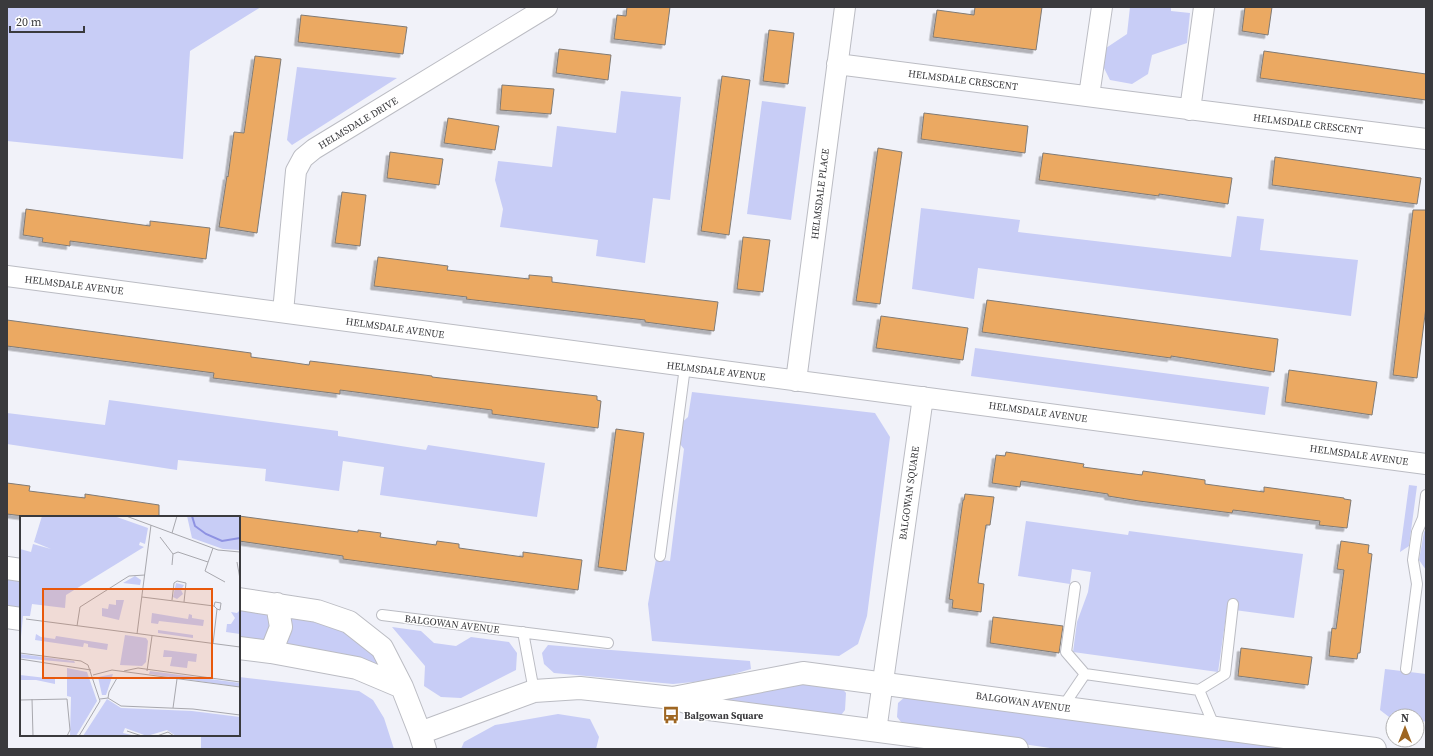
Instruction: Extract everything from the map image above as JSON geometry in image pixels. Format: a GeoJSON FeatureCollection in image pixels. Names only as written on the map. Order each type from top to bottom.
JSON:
{"type":"FeatureCollection","features":[{"type":"Feature","properties":{"kind":"street","name":"HELMSDALE DRIVE"},"geometry":{"type":"LineString","coordinates":[[283,312],[296,171],[303,158],[314,149],[547,7]]}},
{"type":"Feature","properties":{"kind":"street","name":"HELMSDALE PLACE"},"geometry":{"type":"LineString","coordinates":[[796,381],[845,7]]}},
{"type":"Feature","properties":{"kind":"street"},"geometry":{"type":"LineString","coordinates":[[1089,96],[1102,7]]}},
{"type":"Feature","properties":{"kind":"street"},"geometry":{"type":"LineString","coordinates":[[1190,110],[1204,7]]}},
{"type":"Feature","properties":{"kind":"street","name":"HELMSDALE CRESCENT"},"geometry":{"type":"LineString","coordinates":[[837,64],[1426,139]]}},
{"type":"Feature","properties":{"kind":"street","name":"HELMSDALE AVENUE"},"geometry":{"type":"LineString","coordinates":[[7,276],[684,367],[923,397],[1426,464]]}},
{"type":"Feature","properties":{"kind":"street","name":"BALGOWAN SQUARE"},"geometry":{"type":"LineString","coordinates":[[876,731],[923,397]]}},
{"type":"Feature","properties":{"kind":"street"},"geometry":{"type":"LineString","coordinates":[[7,568],[20,570]]}},
{"type":"Feature","properties":{"kind":"street"},"geometry":{"type":"LineString","coordinates":[[240,599],[317,611],[349,622],[382,648],[402,687],[423,741]]}},
{"type":"Feature","properties":{"kind":"street"},"geometry":{"type":"LineString","coordinates":[[271,652],[280,627],[277,604]]}},
{"type":"Feature","properties":{"kind":"street"},"geometry":{"type":"LineString","coordinates":[[7,617],[20,619]]}},
{"type":"Feature","properties":{"kind":"street"},"geometry":{"type":"LineString","coordinates":[[240,648],[271,652],[357,668],[402,687]]}},
{"type":"Feature","properties":{"kind":"street","name":"BALGOWAN AVENUE"},"geometry":{"type":"LineString","coordinates":[[673,698],[803,673],[1375,749]]}},
{"type":"Feature","properties":{"kind":"street","name":"BALGOWAN AVENUE"},"geometry":{"type":"LineString","coordinates":[[423,741],[534,690],[580,688],[673,698],[709,709],[1018,749]]}},
{"type":"Feature","properties":{"kind":"lane"},"geometry":{"type":"LineString","coordinates":[[660,556],[684,367]]}},
{"type":"Feature","properties":{"kind":"lane"},"geometry":{"type":"LineString","coordinates":[[1406,668],[1417,584],[1413,560],[1416,532],[1423,518],[1426,495]]}},
{"type":"Feature","properties":{"kind":"lane"},"geometry":{"type":"LineString","coordinates":[[1075,587],[1066,652],[1086,674],[1199,690],[1225,674],[1233,604]]}},
{"type":"Feature","properties":{"kind":"lane","name":"BALGOWAN AVENUE"},"geometry":{"type":"LineString","coordinates":[[382,615],[608,643]]}},
{"type":"Feature","properties":{"kind":"lane"},"geometry":{"type":"LineString","coordinates":[[523,632],[534,690]]}},
{"type":"Feature","properties":{"kind":"lane"},"geometry":{"type":"LineString","coordinates":[[1062,708],[1086,674]]}},
{"type":"Feature","properties":{"kind":"lane"},"geometry":{"type":"LineString","coordinates":[[1199,690],[1215,728]]}},
{"type":"Feature","properties":{"kind":"shaded area"},"geometry":{"type":"Polygon","coordinates":[[[7,7],[261,7],[190,51],[183,159],[7,141],[7,7]]]}},
{"type":"Feature","properties":{"kind":"shaded area"},"geometry":{"type":"Polygon","coordinates":[[[1130,7],[1171,7],[1171,11],[1190,13],[1187,43],[1152,55],[1148,74],[1132,84],[1110,80],[1103,66],[1106,48],[1127,34],[1130,7]]]}},
{"type":"Feature","properties":{"kind":"shaded area"},"geometry":{"type":"Polygon","coordinates":[[[297,67],[397,78],[292,145],[287,140],[297,67]]]}},
{"type":"Feature","properties":{"kind":"shaded area"},"geometry":{"type":"Polygon","coordinates":[[[621,91],[681,97],[670,200],[653,198],[645,263],[596,256],[598,240],[500,227],[503,209],[495,180],[498,161],[552,167],[557,126],[616,133],[621,91]]]}},
{"type":"Feature","properties":{"kind":"shaded area"},"geometry":{"type":"Polygon","coordinates":[[[762,101],[806,107],[791,220],[747,214],[762,101]]]}},
{"type":"Feature","properties":{"kind":"shaded area"},"geometry":{"type":"Polygon","coordinates":[[[921,208],[1020,220],[1018,232],[1231,257],[1237,216],[1264,219],[1260,250],[1358,260],[1351,316],[978,268],[974,299],[912,289],[921,208]]]}},
{"type":"Feature","properties":{"kind":"shaded area"},"geometry":{"type":"Polygon","coordinates":[[[975,348],[1269,387],[1265,415],[971,376],[975,348]]]}},
{"type":"Feature","properties":{"kind":"shaded area"},"geometry":{"type":"Polygon","coordinates":[[[692,392],[875,413],[890,437],[867,616],[858,644],[839,656],[652,641],[648,604],[656,559],[670,561],[684,449],[676,439],[678,426],[688,417],[692,392]]]}},
{"type":"Feature","properties":{"kind":"shaded area"},"geometry":{"type":"Polygon","coordinates":[[[109,400],[338,431],[338,436],[426,450],[428,445],[545,463],[537,517],[380,495],[384,467],[343,461],[339,491],[265,481],[266,469],[178,460],[177,470],[7,444],[7,413],[105,425],[109,400]]]}},
{"type":"Feature","properties":{"kind":"shaded area"},"geometry":{"type":"Polygon","coordinates":[[[1409,485],[1417,486],[1409,546],[1400,552],[1409,485]]]}},
{"type":"Feature","properties":{"kind":"shaded area"},"geometry":{"type":"Polygon","coordinates":[[[1026,521],[1128,535],[1129,531],[1303,554],[1294,618],[1227,609],[1218,672],[1073,652],[1077,622],[1088,592],[1091,572],[1072,569],[1070,584],[1018,576],[1026,521]]]}},
{"type":"Feature","properties":{"kind":"shaded area"},"geometry":{"type":"Polygon","coordinates":[[[1426,529],[1426,570],[1419,560],[1424,532],[1426,529]]]}},
{"type":"Feature","properties":{"kind":"shaded area"},"geometry":{"type":"Polygon","coordinates":[[[7,576],[20,578],[20,612],[7,611],[7,576]]]}},
{"type":"Feature","properties":{"kind":"shaded area"},"geometry":{"type":"Polygon","coordinates":[[[240,607],[265,610],[272,619],[267,639],[256,643],[240,641],[240,607]]]}},
{"type":"Feature","properties":{"kind":"shaded area"},"geometry":{"type":"Polygon","coordinates":[[[287,613],[326,620],[356,636],[382,661],[377,667],[283,646],[287,613]]]}},
{"type":"Feature","properties":{"kind":"shaded area"},"geometry":{"type":"Polygon","coordinates":[[[392,627],[421,631],[434,643],[456,646],[471,637],[509,642],[517,653],[516,670],[461,698],[441,697],[424,686],[425,666],[392,627]]]}},
{"type":"Feature","properties":{"kind":"shaded area"},"geometry":{"type":"Polygon","coordinates":[[[548,645],[750,661],[751,669],[713,680],[673,684],[554,673],[544,664],[542,653],[548,645]]]}},
{"type":"Feature","properties":{"kind":"shaded area"},"geometry":{"type":"Polygon","coordinates":[[[1385,669],[1426,674],[1426,721],[1425,708],[1385,708],[1385,714],[1380,710],[1385,669]]]}},
{"type":"Feature","properties":{"kind":"shaded area"},"geometry":{"type":"Polygon","coordinates":[[[240,677],[359,691],[373,700],[384,718],[394,749],[201,749],[201,736],[240,736],[240,677]]]}},
{"type":"Feature","properties":{"kind":"shaded area"},"geometry":{"type":"Polygon","coordinates":[[[785,680],[840,686],[846,693],[845,710],[838,719],[718,704],[721,696],[785,680]]]}},
{"type":"Feature","properties":{"kind":"shaded area"},"geometry":{"type":"Polygon","coordinates":[[[907,695],[1322,749],[1057,749],[905,727],[897,717],[898,703],[907,695]]]}},
{"type":"Feature","properties":{"kind":"shaded area"},"geometry":{"type":"Polygon","coordinates":[[[558,714],[590,719],[599,737],[596,749],[461,749],[464,742],[495,725],[558,714]]]}},
{"type":"Feature","properties":{"kind":"building"},"geometry":{"type":"Polygon","coordinates":[[[627,7],[670,7],[665,45],[614,39],[617,15],[626,16],[627,7]]]}},
{"type":"Feature","properties":{"kind":"building"},"geometry":{"type":"Polygon","coordinates":[[[975,7],[1042,7],[1036,50],[933,37],[937,10],[974,15],[975,7]]]}},
{"type":"Feature","properties":{"kind":"building"},"geometry":{"type":"Polygon","coordinates":[[[1245,7],[1272,7],[1268,35],[1242,31],[1245,7]]]}},
{"type":"Feature","properties":{"kind":"building"},"geometry":{"type":"Polygon","coordinates":[[[301,15],[407,27],[403,54],[298,42],[301,15]]]}},
{"type":"Feature","properties":{"kind":"building"},"geometry":{"type":"Polygon","coordinates":[[[769,30],[794,33],[788,84],[763,81],[769,30]]]}},
{"type":"Feature","properties":{"kind":"building"},"geometry":{"type":"Polygon","coordinates":[[[559,49],[611,55],[608,80],[556,73],[559,49]]]}},
{"type":"Feature","properties":{"kind":"building"},"geometry":{"type":"Polygon","coordinates":[[[1264,51],[1426,74],[1426,100],[1260,78],[1264,51]]]}},
{"type":"Feature","properties":{"kind":"building"},"geometry":{"type":"Polygon","coordinates":[[[255,56],[281,59],[257,233],[219,227],[234,132],[244,133],[255,56]]]}},
{"type":"Feature","properties":{"kind":"building"},"geometry":{"type":"Polygon","coordinates":[[[722,76],[750,80],[729,235],[701,231],[722,76]]]}},
{"type":"Feature","properties":{"kind":"building"},"geometry":{"type":"Polygon","coordinates":[[[502,85],[554,89],[551,114],[500,110],[502,85]]]}},
{"type":"Feature","properties":{"kind":"building"},"geometry":{"type":"Polygon","coordinates":[[[924,113],[1028,126],[1025,153],[921,139],[924,113]]]}},
{"type":"Feature","properties":{"kind":"building"},"geometry":{"type":"Polygon","coordinates":[[[448,118],[499,126],[495,150],[444,143],[448,118]]]}},
{"type":"Feature","properties":{"kind":"building"},"geometry":{"type":"Polygon","coordinates":[[[878,148],[902,152],[880,304],[856,301],[878,148]]]}},
{"type":"Feature","properties":{"kind":"building"},"geometry":{"type":"Polygon","coordinates":[[[390,152],[443,159],[439,185],[387,178],[390,152]]]}},
{"type":"Feature","properties":{"kind":"building"},"geometry":{"type":"Polygon","coordinates":[[[1043,153],[1232,178],[1228,204],[1159,194],[1159,196],[1039,180],[1043,153]]]}},
{"type":"Feature","properties":{"kind":"building"},"geometry":{"type":"Polygon","coordinates":[[[1275,157],[1421,178],[1417,204],[1272,185],[1275,157]]]}},
{"type":"Feature","properties":{"kind":"building"},"geometry":{"type":"Polygon","coordinates":[[[342,192],[366,195],[360,246],[335,243],[342,192]]]}},
{"type":"Feature","properties":{"kind":"building"},"geometry":{"type":"Polygon","coordinates":[[[26,209],[150,226],[150,221],[210,228],[206,259],[70,241],[70,246],[42,242],[43,238],[23,235],[26,209]]]}},
{"type":"Feature","properties":{"kind":"building"},"geometry":{"type":"Polygon","coordinates":[[[1413,210],[1426,210],[1426,307],[1417,378],[1393,375],[1413,210]]]}},
{"type":"Feature","properties":{"kind":"building"},"geometry":{"type":"Polygon","coordinates":[[[743,237],[770,240],[763,292],[737,289],[743,237]]]}},
{"type":"Feature","properties":{"kind":"building"},"geometry":{"type":"Polygon","coordinates":[[[378,257],[448,266],[447,270],[529,279],[529,275],[552,277],[552,282],[718,302],[714,331],[645,322],[645,320],[466,299],[467,297],[374,286],[378,257]]]}},
{"type":"Feature","properties":{"kind":"building"},"geometry":{"type":"Polygon","coordinates":[[[987,300],[1278,339],[1274,372],[1171,356],[1171,358],[982,332],[987,300]]]}},
{"type":"Feature","properties":{"kind":"building"},"geometry":{"type":"Polygon","coordinates":[[[881,316],[968,328],[963,360],[876,348],[881,316]]]}},
{"type":"Feature","properties":{"kind":"building"},"geometry":{"type":"Polygon","coordinates":[[[7,320],[251,353],[251,357],[309,365],[310,361],[597,396],[597,400],[601,401],[598,428],[492,414],[492,410],[340,390],[340,394],[213,378],[214,373],[7,346],[7,320]]]}},
{"type":"Feature","properties":{"kind":"building"},"geometry":{"type":"Polygon","coordinates":[[[1289,370],[1377,382],[1372,415],[1285,402],[1289,370]]]}},
{"type":"Feature","properties":{"kind":"building"},"geometry":{"type":"Polygon","coordinates":[[[616,429],[644,433],[626,571],[598,567],[616,429]]]}},
{"type":"Feature","properties":{"kind":"building"},"geometry":{"type":"Polygon","coordinates":[[[1006,452],[1084,464],[1083,467],[1142,475],[1143,471],[1205,480],[1205,484],[1264,492],[1264,487],[1344,498],[1351,500],[1347,528],[1319,525],[1320,521],[1233,510],[1232,513],[1139,501],[1108,496],[1108,494],[1021,481],[1020,487],[992,483],[996,455],[1005,456],[1006,452]]]}},
{"type":"Feature","properties":{"kind":"building"},"geometry":{"type":"Polygon","coordinates":[[[7,483],[30,486],[29,491],[85,498],[85,494],[159,505],[159,516],[23,516],[7,514],[7,483]]]}},
{"type":"Feature","properties":{"kind":"building"},"geometry":{"type":"Polygon","coordinates":[[[965,494],[994,497],[990,525],[986,525],[978,583],[984,584],[981,612],[952,608],[953,600],[949,599],[965,494]]]}},
{"type":"Feature","properties":{"kind":"building"},"geometry":{"type":"Polygon","coordinates":[[[240,516],[358,532],[358,530],[381,533],[380,537],[436,545],[437,541],[459,544],[459,548],[523,557],[523,552],[582,560],[578,590],[343,559],[343,556],[240,541],[240,516]]]}},
{"type":"Feature","properties":{"kind":"building"},"geometry":{"type":"Polygon","coordinates":[[[1341,541],[1369,545],[1368,553],[1372,554],[1360,653],[1358,653],[1357,659],[1329,656],[1332,628],[1336,629],[1344,570],[1337,569],[1341,541]]]}},
{"type":"Feature","properties":{"kind":"building"},"geometry":{"type":"Polygon","coordinates":[[[993,617],[1063,626],[1059,653],[990,643],[993,617]]]}},
{"type":"Feature","properties":{"kind":"building"},"geometry":{"type":"Polygon","coordinates":[[[1241,648],[1312,657],[1308,685],[1238,676],[1241,648]]]}},
{"type":"Feature","properties":{"kind":"place","name":"Balgowan Square"},"geometry":{"type":"Point","coordinates":[671,715]}}]}
